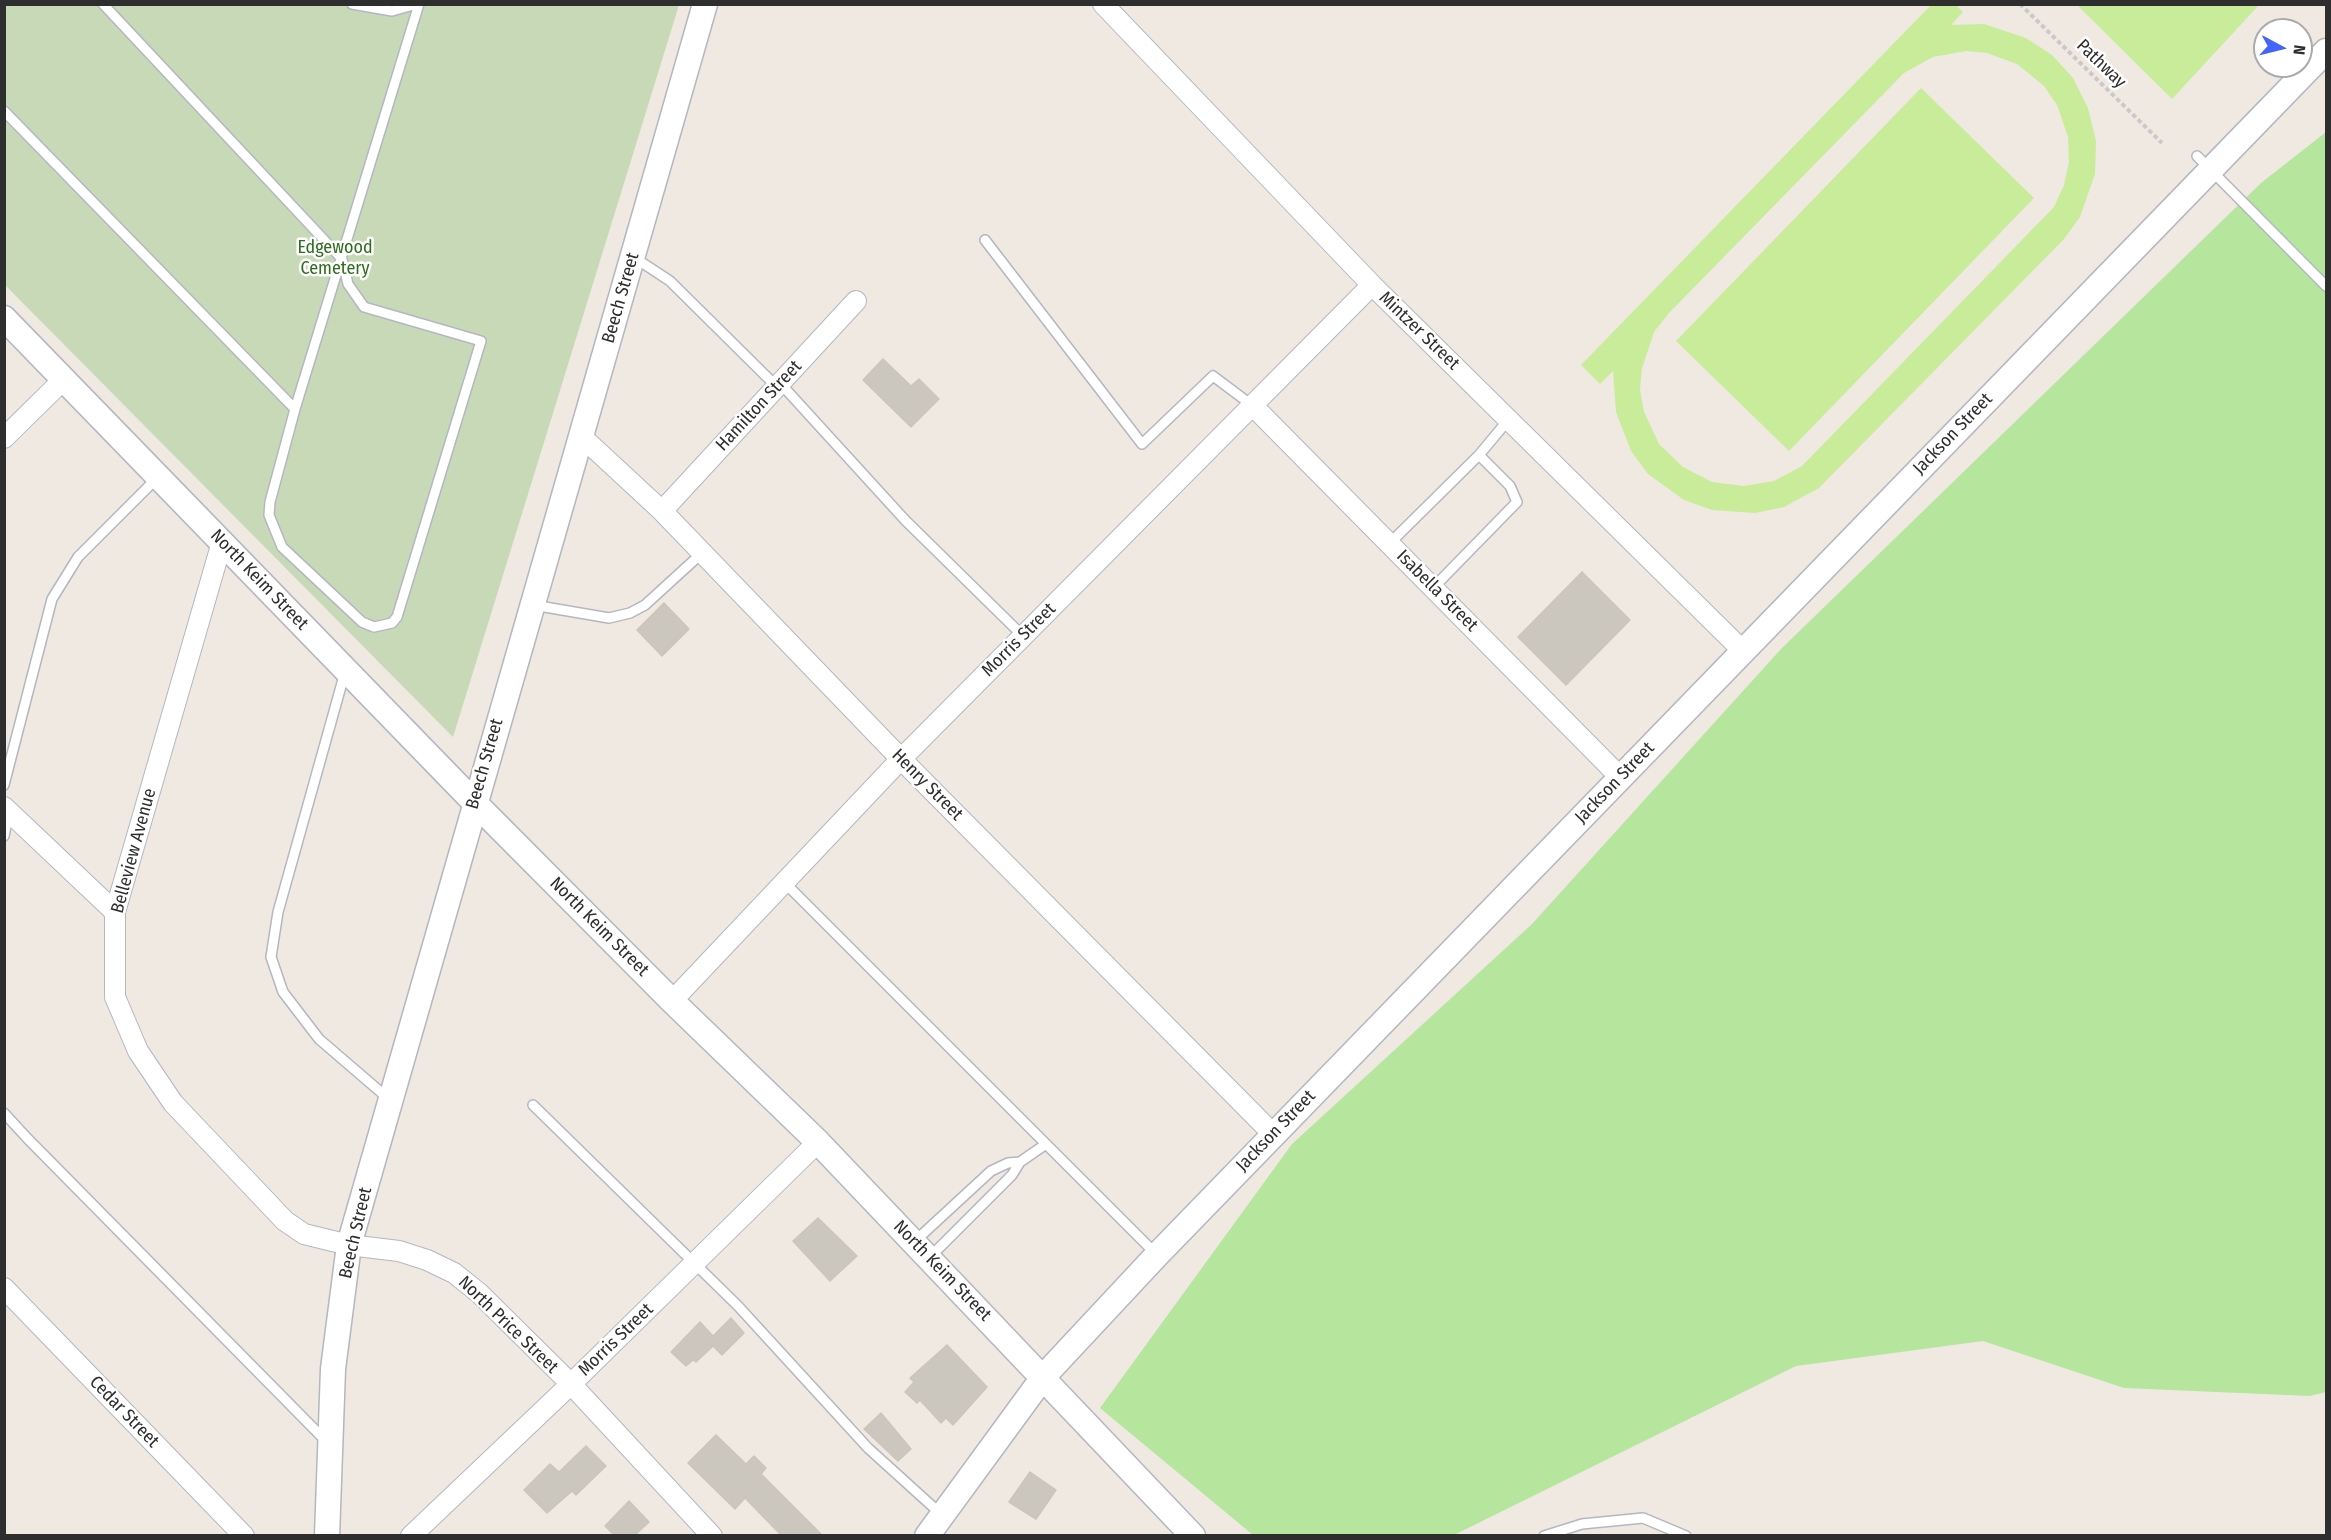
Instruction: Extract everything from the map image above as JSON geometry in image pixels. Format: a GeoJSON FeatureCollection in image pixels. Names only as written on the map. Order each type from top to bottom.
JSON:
{"type":"FeatureCollection","features":[{"type":"Feature","properties":{"kind":"street","name":"Beech Street"},"geometry":{"type":"LineString","coordinates":[[327,1536],[333,1369],[349,1245],[474,802],[705,4]]}},
{"type":"Feature","properties":{"kind":"street","name":"Mintzer Street"},"geometry":{"type":"LineString","coordinates":[[1103,4],[1372,285],[1743,651]]}},
{"type":"Feature","properties":{"kind":"street","name":"Jackson Street"},"geometry":{"type":"LineString","coordinates":[[927,1536],[1044,1376],[1157,1255],[1743,651],[2203,163],[2326,51]]}},
{"type":"Feature","properties":{"kind":"street","name":"Morris Street"},"geometry":{"type":"LineString","coordinates":[[672,1001],[901,759],[1372,285]]}},
{"type":"Feature","properties":{"kind":"street","name":"Hamilton Street"},"geometry":{"type":"LineString","coordinates":[[662,511],[856,301]]}},
{"type":"Feature","properties":{"kind":"street","name":"North Keim Street"},"geometry":{"type":"LineString","coordinates":[[4,318],[474,802],[672,1001],[818,1142],[1044,1376],[1193,1536]]}},
{"type":"Feature","properties":{"kind":"street"},"geometry":{"type":"LineString","coordinates":[[4,438],[64,379]]}},
{"type":"Feature","properties":{"kind":"street","name":"Isabella Street"},"geometry":{"type":"LineString","coordinates":[[1253,406],[1620,777]]}},
{"type":"Feature","properties":{"kind":"street","name":"Henry Street"},"geometry":{"type":"LineString","coordinates":[[581,436],[662,511],[901,759],[1272,1134]]}},
{"type":"Feature","properties":{"kind":"street","name":"Belleview Avenue"},"geometry":{"type":"LineString","coordinates":[[222,542],[115,912],[115,997],[138,1051],[173,1103],[285,1221],[304,1234],[349,1245]]}},
{"type":"Feature","properties":{"kind":"street"},"geometry":{"type":"LineString","coordinates":[[7,809],[115,912]]}},
{"type":"Feature","properties":{"kind":"street","name":"Morris Street"},"geometry":{"type":"LineString","coordinates":[[411,1536],[818,1142]]}},
{"type":"Feature","properties":{"kind":"street","name":"North Price Street"},"geometry":{"type":"LineString","coordinates":[[349,1245],[399,1251],[427,1260],[454,1273],[479,1293],[570,1384],[712,1536]]}},
{"type":"Feature","properties":{"kind":"street","name":"Cedar Street"},"geometry":{"type":"LineString","coordinates":[[4,1288],[244,1536]]}},
{"type":"Feature","properties":{"kind":"lane"},"geometry":{"type":"LineString","coordinates":[[103,4],[342,259],[348,284],[364,307],[481,341],[397,617],[392,623],[374,627],[362,622],[282,546],[269,515],[270,502],[296,409],[342,259],[418,4]]}},
{"type":"Feature","properties":{"kind":"lane"},"geometry":{"type":"LineString","coordinates":[[352,4],[392,11],[418,4]]}},
{"type":"Feature","properties":{"kind":"lane"},"geometry":{"type":"LineString","coordinates":[[4,111],[296,409]]}},
{"type":"Feature","properties":{"kind":"lane"},"geometry":{"type":"LineString","coordinates":[[2203,163],[2326,286]]}},
{"type":"Feature","properties":{"kind":"lane"},"geometry":{"type":"LineString","coordinates":[[985,240],[1143,444],[1213,376],[1253,406]]}},
{"type":"Feature","properties":{"kind":"lane"},"geometry":{"type":"LineString","coordinates":[[633,256],[670,281],[778,385],[905,520],[1023,636]]}},
{"type":"Feature","properties":{"kind":"lane"},"geometry":{"type":"LineString","coordinates":[[1389,544],[1479,455],[1509,419]]}},
{"type":"Feature","properties":{"kind":"lane"},"geometry":{"type":"LineString","coordinates":[[1433,588],[1517,502],[1510,486],[1479,455]]}},
{"type":"Feature","properties":{"kind":"lane"},"geometry":{"type":"LineString","coordinates":[[4,785],[52,599],[78,557],[158,476]]}},
{"type":"Feature","properties":{"kind":"lane"},"geometry":{"type":"LineString","coordinates":[[532,604],[609,618],[630,613],[645,605],[702,553]]}},
{"type":"Feature","properties":{"kind":"lane"},"geometry":{"type":"LineString","coordinates":[[346,670],[278,912],[271,957],[284,992],[320,1039],[390,1100]]}},
{"type":"Feature","properties":{"kind":"lane"},"geometry":{"type":"LineString","coordinates":[[4,836],[7,809]]}},
{"type":"Feature","properties":{"kind":"lane"},"geometry":{"type":"LineString","coordinates":[[784,882],[1157,1255]]}},
{"type":"Feature","properties":{"kind":"lane"},"geometry":{"type":"LineString","coordinates":[[533,1105],[738,1306],[868,1448],[942,1516]]}},
{"type":"Feature","properties":{"kind":"lane"},"geometry":{"type":"LineString","coordinates":[[4,1113],[330,1445]]}},
{"type":"Feature","properties":{"kind":"lane"},"geometry":{"type":"LineString","coordinates":[[921,1250],[1012,1175],[1020,1162],[1046,1144]]}},
{"type":"Feature","properties":{"kind":"lane"},"geometry":{"type":"LineString","coordinates":[[921,1250],[991,1172],[1008,1163],[1020,1162]]}},
{"type":"Feature","properties":{"kind":"lane"},"geometry":{"type":"LineString","coordinates":[[1544,1536],[1582,1524],[1643,1518],[1686,1536]]}},
{"type":"Feature","properties":{"kind":"path","name":"Pathway"},"geometry":{"type":"LineString","coordinates":[[2020,4],[2162,143]]}},
{"type":"Feature","properties":{"kind":"green space","name":"Edgewood Cemetery"},"geometry":{"type":"Polygon","coordinates":[[[4,5],[679,5],[453,737],[5,285],[4,5]]]}},
{"type":"Feature","properties":{"kind":"green space"},"geometry":{"type":"Polygon","coordinates":[[[1931,5],[1956,5],[1963,12],[1951,25],[1984,24],[2026,38],[2052,55],[2073,78],[2088,108],[2096,141],[2095,174],[2080,217],[2064,239],[1819,488],[1784,507],[1755,513],[1712,510],[1684,500],[1648,474],[1631,451],[1616,412],[1613,371],[1600,384],[1581,365],[1931,5]],[[1966,51],[1933,57],[1904,73],[1669,313],[1654,332],[1642,368],[1640,390],[1644,412],[1659,444],[1683,467],[1712,482],[1744,486],[1774,481],[1802,466],[2054,207],[2064,185],[2069,162],[2068,137],[2057,105],[2044,86],[2017,64],[1987,53],[1966,51]]]}},
{"type":"Feature","properties":{"kind":"green space"},"geometry":{"type":"Polygon","coordinates":[[[2077,5],[2259,5],[2172,99],[2077,5]]]}},
{"type":"Feature","properties":{"kind":"green space"},"geometry":{"type":"Polygon","coordinates":[[[1921,88],[2034,198],[1789,451],[1676,341],[1921,88]]]}},
{"type":"Feature","properties":{"kind":"green space"},"geometry":{"type":"Polygon","coordinates":[[[2326,132],[2326,1392],[2310,1396],[2124,1388],[1983,1341],[1796,1366],[1452,1536],[1253,1535],[1100,1408],[1292,1144],[1532,924],[1781,649],[2261,183],[2326,132]]]}},
{"type":"Feature","properties":{"kind":"building"},"geometry":{"type":"Polygon","coordinates":[[[883,359],[911,386],[919,379],[939,399],[911,427],[863,380],[883,359]]]}},
{"type":"Feature","properties":{"kind":"building"},"geometry":{"type":"Polygon","coordinates":[[[1582,572],[1630,620],[1566,685],[1518,637],[1582,572]]]}},
{"type":"Feature","properties":{"kind":"building"},"geometry":{"type":"Polygon","coordinates":[[[664,603],[689,629],[662,656],[637,630],[664,603]]]}},
{"type":"Feature","properties":{"kind":"building"},"geometry":{"type":"Polygon","coordinates":[[[818,1218],[857,1256],[830,1281],[793,1241],[818,1218]]]}},
{"type":"Feature","properties":{"kind":"building"},"geometry":{"type":"Polygon","coordinates":[[[731,1318],[744,1333],[722,1355],[713,1346],[696,1362],[693,1360],[686,1366],[671,1352],[700,1322],[713,1336],[731,1318]]]}},
{"type":"Feature","properties":{"kind":"building"},"geometry":{"type":"Polygon","coordinates":[[[947,1345],[987,1387],[953,1425],[946,1418],[941,1423],[920,1400],[917,1403],[905,1392],[914,1382],[910,1378],[947,1345]]]}},
{"type":"Feature","properties":{"kind":"building"},"geometry":{"type":"Polygon","coordinates":[[[881,1413],[911,1449],[898,1461],[864,1429],[881,1413]]]}},
{"type":"Feature","properties":{"kind":"building"},"geometry":{"type":"Polygon","coordinates":[[[716,1435],[746,1464],[754,1456],[766,1468],[761,1474],[823,1536],[782,1536],[745,1498],[735,1509],[688,1463],[716,1435]]]}},
{"type":"Feature","properties":{"kind":"building"},"geometry":{"type":"Polygon","coordinates":[[[586,1446],[606,1466],[576,1495],[572,1491],[547,1513],[524,1490],[550,1464],[559,1472],[586,1446]]]}},
{"type":"Feature","properties":{"kind":"building"},"geometry":{"type":"Polygon","coordinates":[[[1030,1472],[1056,1490],[1036,1519],[1009,1502],[1030,1472]]]}},
{"type":"Feature","properties":{"kind":"building"},"geometry":{"type":"Polygon","coordinates":[[[629,1501],[649,1522],[634,1536],[615,1536],[605,1526],[629,1501]]]}}]}
